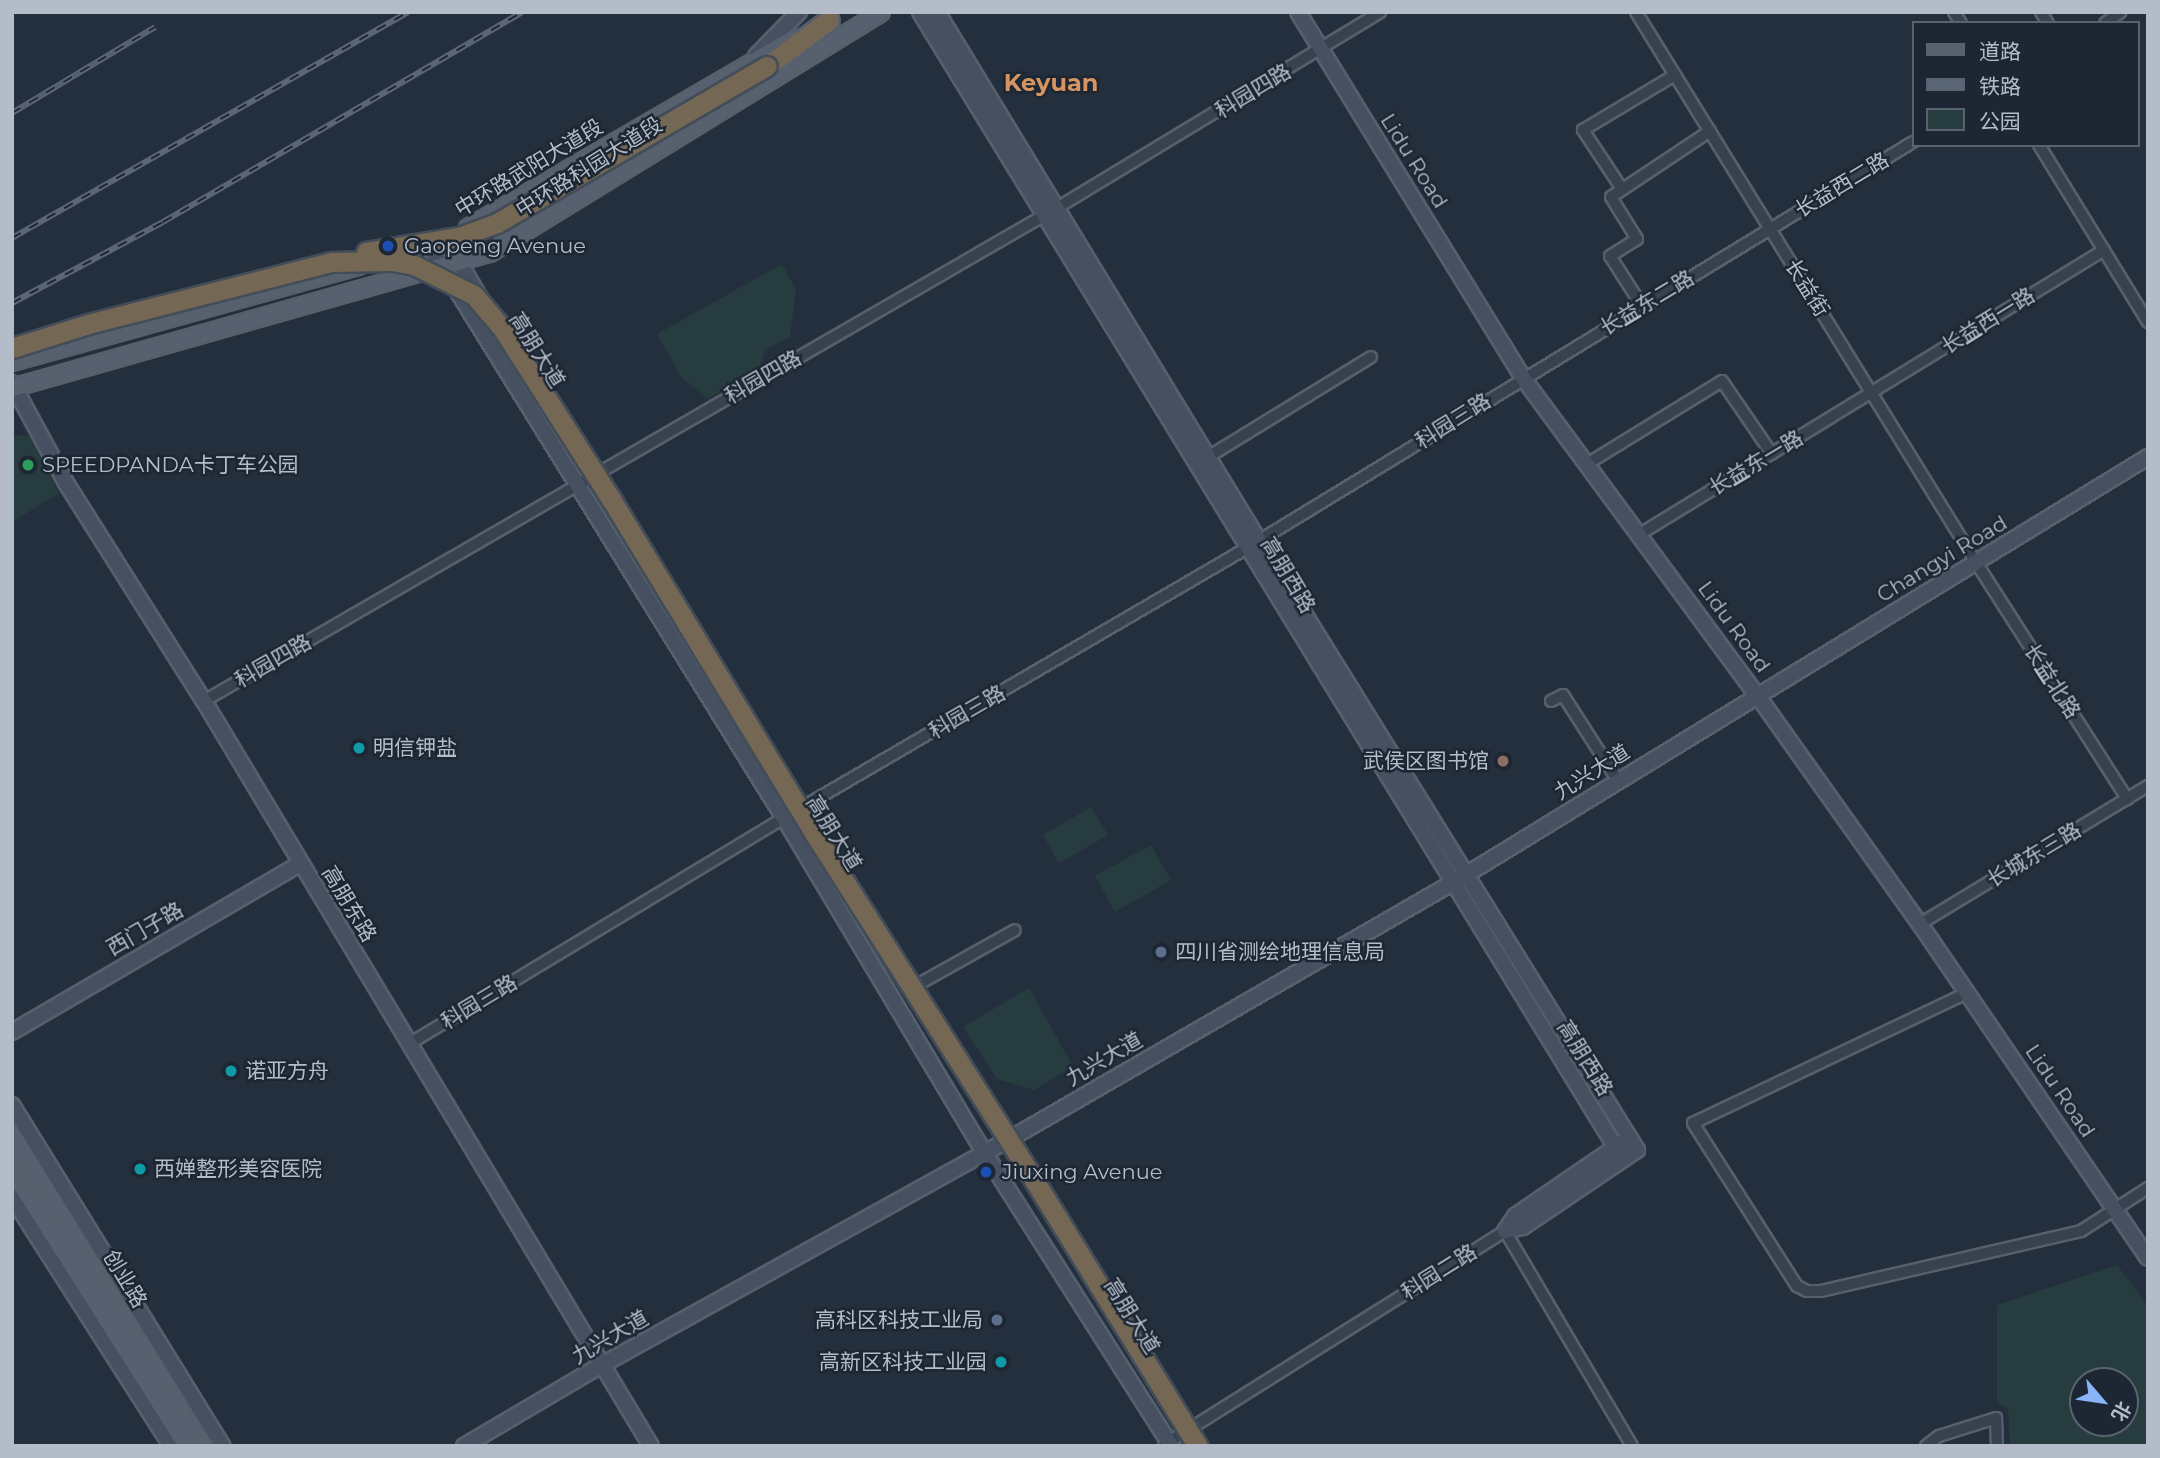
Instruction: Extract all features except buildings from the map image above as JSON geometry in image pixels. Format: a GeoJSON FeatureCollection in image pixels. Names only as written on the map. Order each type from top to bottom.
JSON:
{"type":"FeatureCollection","features":[{"type":"Feature","properties":{"kind":"highway"},"geometry":{"type":"LineString","coordinates":[[12,348],[88,324],[370,251],[459,237],[497,223],[835,16]]}},
{"type":"Feature","properties":{"kind":"highway"},"geometry":{"type":"LineString","coordinates":[[332,262],[392,261],[414,265],[460,286],[491,313],[624,521],[904,979],[1031,1175],[1198,1446]]}},
{"type":"Feature","properties":{"kind":"highway"},"geometry":{"type":"LineString","coordinates":[[790,815],[844,867],[876,914],[1007,1122],[1031,1175]]}},
{"type":"Feature","properties":{"kind":"main road","name":"中环路科园大道段"},"geometry":{"type":"LineString","coordinates":[[13,386],[490,253],[881,12]]}},
{"type":"Feature","properties":{"kind":"main road","name":"中环路武阳大道段"},"geometry":{"type":"LineString","coordinates":[[12,362],[447,241],[760,63]]}},
{"type":"Feature","properties":{"kind":"main road","name":"创业路"},"geometry":{"type":"LineString","coordinates":[[12,1135],[202,1446]]}},
{"type":"Feature","properties":{"kind":"main road","name":"创业路"},"geometry":{"type":"LineString","coordinates":[[12,1170],[187,1446]]}},
{"type":"Feature","properties":{"kind":"street"},"geometry":{"type":"LineString","coordinates":[[760,63],[800,12]]}},
{"type":"Feature","properties":{"kind":"street","name":"高朋西路"},"geometry":{"type":"LineString","coordinates":[[920,12],[1051,212],[1208,457],[1253,545],[1468,874],[1633,1143],[1619,1153],[1452,883],[1253,545],[1051,212],[937,12]]}},
{"type":"Feature","properties":{"kind":"street","name":"Lidu Road"},"geometry":{"type":"LineString","coordinates":[[1298,12],[1523,378],[1757,695],[1920,925],[2148,1258]]}},
{"type":"Feature","properties":{"kind":"street","name":"科园四路"},"geometry":{"type":"LineString","coordinates":[[204,701],[1051,212],[1380,12]]}},
{"type":"Feature","properties":{"kind":"street","name":"长益街"},"geometry":{"type":"LineString","coordinates":[[1636,12],[1977,564]]}},
{"type":"Feature","properties":{"kind":"street"},"geometry":{"type":"LineString","coordinates":[[1622,189],[1583,130],[1675,75]]}},
{"type":"Feature","properties":{"kind":"street"},"geometry":{"type":"LineString","coordinates":[[1642,306],[1610,256],[1637,239],[1611,197],[1710,131]]}},
{"type":"Feature","properties":{"kind":"street","name":"长益西二路"},"geometry":{"type":"LineString","coordinates":[[1770,228],[1912,143]]}},
{"type":"Feature","properties":{"kind":"street"},"geometry":{"type":"LineString","coordinates":[[2040,147],[2148,322]]}},
{"type":"Feature","properties":{"kind":"street","name":"长益东二路"},"geometry":{"type":"LineString","coordinates":[[1523,378],[1770,228]]}},
{"type":"Feature","properties":{"kind":"street","name":"高朋大道"},"geometry":{"type":"LineString","coordinates":[[447,241],[450,264],[578,483],[790,815],[908,991],[1185,1439]]}},
{"type":"Feature","properties":{"kind":"street","name":"高朋大道"},"geometry":{"type":"LineString","coordinates":[[430,247],[450,264],[592,475],[984,1152],[1168,1445]]}},
{"type":"Feature","properties":{"kind":"street","name":"长益西一路"},"geometry":{"type":"LineString","coordinates":[[1873,393],[2104,250]]}},
{"type":"Feature","properties":{"kind":"street"},"geometry":{"type":"LineString","coordinates":[[1208,457],[1371,357]]}},
{"type":"Feature","properties":{"kind":"street","name":"科园三路"},"geometry":{"type":"LineString","coordinates":[[409,1044],[790,815],[1253,545],[1523,378]]}},
{"type":"Feature","properties":{"kind":"street"},"geometry":{"type":"LineString","coordinates":[[1587,464],[1722,381],[1772,454]]}},
{"type":"Feature","properties":{"kind":"street","name":"高朋东路"},"geometry":{"type":"LineString","coordinates":[[13,386],[66,484],[204,701],[600,1366],[651,1446]]}},
{"type":"Feature","properties":{"kind":"street","name":"长益东一路"},"geometry":{"type":"LineString","coordinates":[[1640,534],[1873,393]]}},
{"type":"Feature","properties":{"kind":"street","name":"Changyi Road"},"geometry":{"type":"LineString","coordinates":[[1757,695],[1977,564],[2148,457]]}},
{"type":"Feature","properties":{"kind":"street","name":"长益北路"},"geometry":{"type":"LineString","coordinates":[[1977,564],[2127,799]]}},
{"type":"Feature","properties":{"kind":"street"},"geometry":{"type":"LineString","coordinates":[[1552,701],[1563,695],[1578,729],[1618,780]]}},
{"type":"Feature","properties":{"kind":"street","name":"九兴大道"},"geometry":{"type":"LineString","coordinates":[[464,1446],[600,1366],[1001,1144],[1468,874],[1757,695]]}},
{"type":"Feature","properties":{"kind":"street","name":"长城东三路"},"geometry":{"type":"LineString","coordinates":[[1920,925],[2148,786]]}},
{"type":"Feature","properties":{"kind":"street","name":"西门子路"},"geometry":{"type":"LineString","coordinates":[[12,1032],[300,864]]}},
{"type":"Feature","properties":{"kind":"street"},"geometry":{"type":"LineString","coordinates":[[908,991],[1015,930]]}},
{"type":"Feature","properties":{"kind":"street"},"geometry":{"type":"LineString","coordinates":[[1966,993],[1693,1123],[1797,1286],[1807,1291],[1821,1291],[2081,1231],[2148,1188]]}},
{"type":"Feature","properties":{"kind":"street"},"geometry":{"type":"LineString","coordinates":[[12,1105],[223,1446]]}},
{"type":"Feature","properties":{"kind":"street"},"geometry":{"type":"LineString","coordinates":[[1619,1153],[1515,1216],[1505,1231],[1632,1446]]}},
{"type":"Feature","properties":{"kind":"street"},"geometry":{"type":"LineString","coordinates":[[12,1197],[171,1446]]}},
{"type":"Feature","properties":{"kind":"street","name":"科园二路"},"geometry":{"type":"LineString","coordinates":[[1168,1445],[1185,1439],[1505,1231]]}},
{"type":"Feature","properties":{"kind":"street"},"geometry":{"type":"LineString","coordinates":[[1926,1446],[1939,1436],[1996,1418],[1997,1446]]}},
{"type":"Feature","properties":{"kind":"green space"},"geometry":{"type":"Polygon","coordinates":[[[782,264],[796,289],[790,337],[765,350],[760,367],[708,399],[681,377],[657,334],[782,264]]]}},
{"type":"Feature","properties":{"kind":"green space","name":"SPEEDPANDA卡丁车公园"},"geometry":{"type":"Polygon","coordinates":[[[12,434],[30,437],[59,493],[12,522],[12,434]]]}},
{"type":"Feature","properties":{"kind":"green space"},"geometry":{"type":"Polygon","coordinates":[[[1091,807],[1108,835],[1059,863],[1043,835],[1091,807]]]}},
{"type":"Feature","properties":{"kind":"green space"},"geometry":{"type":"Polygon","coordinates":[[[1151,845],[1171,880],[1115,912],[1095,876],[1151,845]]]}},
{"type":"Feature","properties":{"kind":"green space"},"geometry":{"type":"Polygon","coordinates":[[[1029,988],[1073,1066],[1034,1090],[997,1079],[963,1027],[1029,988]]]}},
{"type":"Feature","properties":{"kind":"green space"},"geometry":{"type":"Polygon","coordinates":[[[2117,1265],[2148,1306],[2148,1446],[2010,1446],[2008,1409],[1997,1402],[1997,1305],[2117,1265]]]}},
{"type":"Feature","properties":{"kind":"railway"},"geometry":{"type":"LineString","coordinates":[[12,238],[408,12]]}},
{"type":"Feature","properties":{"kind":"railway"},"geometry":{"type":"LineString","coordinates":[[12,303],[163,222],[522,12]]}},
{"type":"Feature","properties":{"kind":"railway"},"geometry":{"type":"LineString","coordinates":[[12,113],[155,27]]}},
{"type":"Feature","properties":{"kind":"place","name":"Gaopeng Avenue"},"geometry":{"type":"Point","coordinates":[388,246]}},
{"type":"Feature","properties":{"kind":"place","name":"SPEEDPANDA卡丁车公园"},"geometry":{"type":"Point","coordinates":[28,465]}},
{"type":"Feature","properties":{"kind":"place","name":"明信钾盐"},"geometry":{"type":"Point","coordinates":[359,748]}},
{"type":"Feature","properties":{"kind":"place","name":"武侯区图书馆"},"geometry":{"type":"Point","coordinates":[1503,761]}},
{"type":"Feature","properties":{"kind":"place","name":"四川省测绘地理信息局"},"geometry":{"type":"Point","coordinates":[1161,952]}},
{"type":"Feature","properties":{"kind":"place","name":"诺亚方舟"},"geometry":{"type":"Point","coordinates":[231,1071]}},
{"type":"Feature","properties":{"kind":"place","name":"西婵整形美容医院"},"geometry":{"type":"Point","coordinates":[140,1169]}},
{"type":"Feature","properties":{"kind":"place","name":"Jiuxing Avenue"},"geometry":{"type":"Point","coordinates":[986,1172]}},
{"type":"Feature","properties":{"kind":"place","name":"高科区科技工业局"},"geometry":{"type":"Point","coordinates":[997,1320]}},
{"type":"Feature","properties":{"kind":"place","name":"高新区科技工业园"},"geometry":{"type":"Point","coordinates":[1001,1362]}},
{"type":"Feature","properties":{"kind":"district","name":"Keyuan"},"geometry":{"type":"Point","coordinates":[1051,83]}}]}
